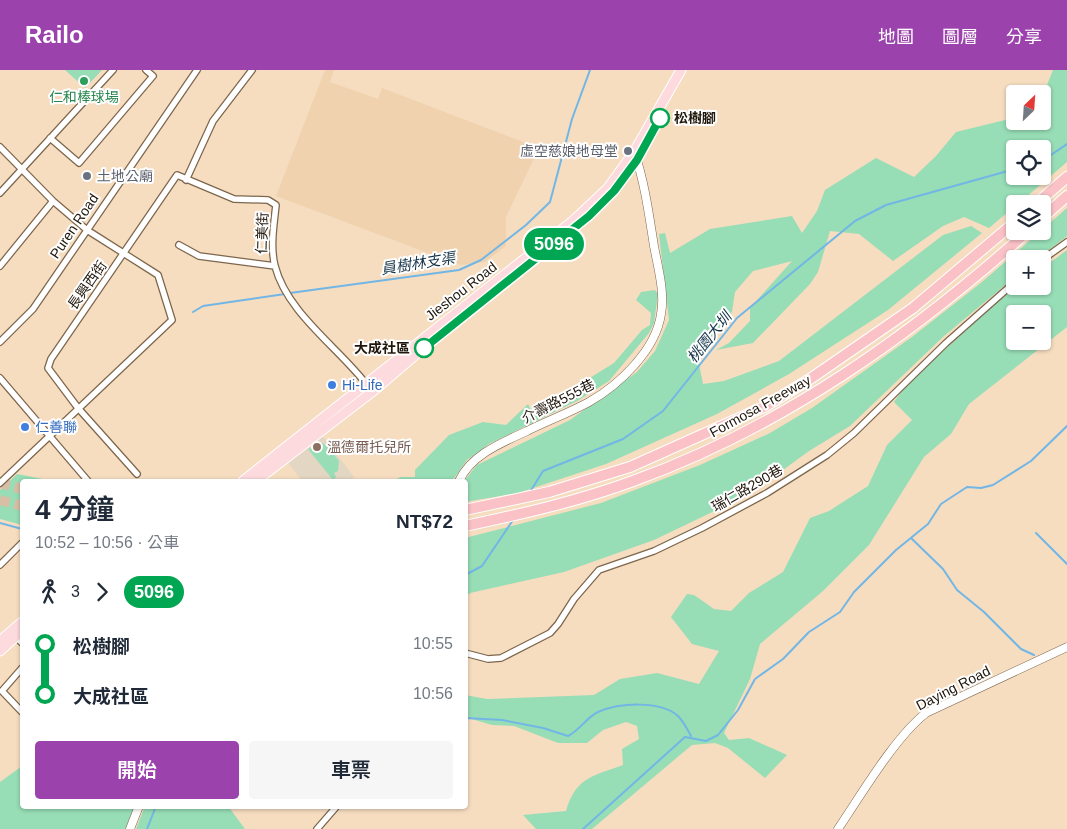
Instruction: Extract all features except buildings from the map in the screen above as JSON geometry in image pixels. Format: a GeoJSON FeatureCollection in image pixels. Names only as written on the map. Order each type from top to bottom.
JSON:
{"type":"FeatureCollection","features":[{"type":"Feature","properties":{"kind":"highway"},"geometry":{"type":"LineString","coordinates":[[1046,195],[1067,177]]}},
{"type":"Feature","properties":{"kind":"highway"},"geometry":{"type":"LineString","coordinates":[[1051,210],[1067,196]]}},
{"type":"Feature","properties":{"kind":"highway","name":"Formosa Freeway"},"geometry":{"type":"LineString","coordinates":[[468,509],[549,492],[630,467],[764,407],[810,379],[913,308],[1006,230]]}},
{"type":"Feature","properties":{"kind":"highway","name":"Formosa Freeway"},"geometry":{"type":"LineString","coordinates":[[468,525],[540,510],[634,481],[728,441],[770,419],[868,359],[985,270],[1018,240]]}},
{"type":"Feature","properties":{"kind":"main road","name":"Jieshou Road"},"geometry":{"type":"LineString","coordinates":[[246,479],[574,220],[608,188],[635,156],[681,70]]}},
{"type":"Feature","properties":{"kind":"main road","name":"Jieshou Road"},"geometry":{"type":"LineString","coordinates":[[259,479],[372,392],[428,344],[589,216],[614,191],[686,70]]}},
{"type":"Feature","properties":{"kind":"main road"},"geometry":{"type":"LineString","coordinates":[[0,641],[20,624]]}},
{"type":"Feature","properties":{"kind":"main road"},"geometry":{"type":"LineString","coordinates":[[0,651],[20,637]]}},
{"type":"Feature","properties":{"kind":"street"},"geometry":{"type":"LineString","coordinates":[[0,193],[113,70]]}},
{"type":"Feature","properties":{"kind":"street"},"geometry":{"type":"LineString","coordinates":[[50,138],[79,163],[153,76],[146,70]]}},
{"type":"Feature","properties":{"kind":"street","name":"Puren Road"},"geometry":{"type":"LineString","coordinates":[[0,342],[33,309],[197,70]]}},
{"type":"Feature","properties":{"kind":"street"},"geometry":{"type":"LineString","coordinates":[[186,180],[213,121],[252,70]]}},
{"type":"Feature","properties":{"kind":"street"},"geometry":{"type":"LineString","coordinates":[[0,148],[52,201],[87,230],[158,275],[172,320],[0,483]]}},
{"type":"Feature","properties":{"kind":"street","name":"介壽路555巷"},"geometry":{"type":"LineString","coordinates":[[459,479],[463,471],[479,456],[508,440],[589,402],[630,369],[651,342],[662,314],[661,285],[635,156]]}},
{"type":"Feature","properties":{"kind":"street","name":"仁美街"},"geometry":{"type":"LineString","coordinates":[[177,175],[234,199],[268,200],[276,205],[272,247],[275,266],[287,293],[372,392]]}},
{"type":"Feature","properties":{"kind":"street","name":"長興西街"},"geometry":{"type":"LineString","coordinates":[[78,408],[48,368],[51,359],[177,175]]}},
{"type":"Feature","properties":{"kind":"street"},"geometry":{"type":"LineString","coordinates":[[0,266],[52,201]]}},
{"type":"Feature","properties":{"kind":"street"},"geometry":{"type":"LineString","coordinates":[[1051,254],[1067,242]]}},
{"type":"Feature","properties":{"kind":"street"},"geometry":{"type":"LineString","coordinates":[[179,245],[199,256],[275,266]]}},
{"type":"Feature","properties":{"kind":"street","name":"瑞仁路290巷"},"geometry":{"type":"LineString","coordinates":[[468,655],[488,659],[501,658],[550,633],[574,599],[599,570],[654,551],[702,528],[767,492],[827,455],[854,433],[946,343],[1006,290]]}},
{"type":"Feature","properties":{"kind":"street"},"geometry":{"type":"LineString","coordinates":[[0,378],[84,479]]}},
{"type":"Feature","properties":{"kind":"street"},"geometry":{"type":"LineString","coordinates":[[78,408],[137,474]]}},
{"type":"Feature","properties":{"kind":"street"},"geometry":{"type":"LineString","coordinates":[[0,565],[20,545]]}},
{"type":"Feature","properties":{"kind":"street","name":"Daying Road"},"geometry":{"type":"LineString","coordinates":[[838,829],[900,740],[918,719],[926,713],[1067,647]]}},
{"type":"Feature","properties":{"kind":"street"},"geometry":{"type":"LineString","coordinates":[[20,673],[2,691],[20,710]]}},
{"type":"Feature","properties":{"kind":"street"},"geometry":{"type":"LineString","coordinates":[[130,829],[138,809]]}},
{"type":"Feature","properties":{"kind":"street"},"geometry":{"type":"LineString","coordinates":[[317,829],[334,809]]}},
{"type":"Feature","properties":{"kind":"shaded area"},"geometry":{"type":"Polygon","coordinates":[[[325,70],[334,70],[330,82],[378,99],[382,88],[539,148],[506,217],[506,246],[485,262],[460,265],[276,196],[325,70]]]}},
{"type":"Feature","properties":{"kind":"shaded area","name":"溫德爾托兒所"},"geometry":{"type":"Polygon","coordinates":[[[321,434],[354,477],[351,479],[300,479],[286,460],[321,434]]]}},
{"type":"Feature","properties":{"kind":"green space","name":"仁和棒球場"},"geometry":{"type":"Polygon","coordinates":[[[65,70],[102,70],[85,88],[65,70]]]}},
{"type":"Feature","properties":{"kind":"green space"},"geometry":{"type":"Polygon","coordinates":[[[1053,70],[1067,70],[1067,162],[1051,176],[1051,140],[1006,140],[1006,185],[1040,185],[1028,195],[1006,195],[1006,214],[989,228],[964,217],[943,226],[893,261],[859,234],[830,231],[818,272],[810,284],[753,343],[716,350],[729,343],[750,321],[750,308],[792,261],[753,271],[735,292],[732,312],[704,348],[699,364],[703,384],[724,381],[779,361],[943,235],[971,226],[982,233],[888,310],[789,374],[717,414],[606,464],[518,493],[468,501],[468,479],[466,479],[477,465],[570,420],[637,372],[655,351],[669,320],[659,234],[665,233],[670,253],[710,229],[792,216],[802,233],[817,211],[825,190],[876,158],[914,177],[936,156],[956,132],[1005,120],[1006,130],[1051,130],[1051,85],[1047,85],[1053,70]]]}},
{"type":"Feature","properties":{"kind":"green space"},"geometry":{"type":"Polygon","coordinates":[[[1067,208],[1067,236],[1049,250],[1019,250],[1030,240],[1051,240],[1051,222],[1067,208]]]}},
{"type":"Feature","properties":{"kind":"green space"},"geometry":{"type":"Polygon","coordinates":[[[1067,250],[1067,327],[1051,340],[1051,305],[1006,305],[1006,350],[1038,350],[969,404],[951,434],[924,457],[869,545],[823,591],[760,644],[750,679],[724,733],[729,740],[749,738],[787,755],[765,778],[728,748],[715,743],[692,745],[592,829],[536,829],[523,815],[566,811],[575,791],[587,779],[623,765],[622,749],[639,739],[637,726],[626,722],[603,730],[587,743],[558,743],[514,726],[492,725],[468,718],[468,696],[487,699],[594,695],[620,679],[657,673],[699,684],[719,651],[692,644],[671,617],[687,594],[694,595],[714,609],[731,611],[749,593],[783,572],[810,518],[829,511],[868,486],[887,445],[912,420],[894,402],[905,386],[1006,295],[1051,295],[1051,262],[1067,250]]]}},
{"type":"Feature","properties":{"kind":"green space"},"geometry":{"type":"Polygon","coordinates":[[[1006,261],[1006,284],[944,336],[850,426],[809,451],[750,494],[654,540],[564,572],[468,595],[468,537],[601,503],[700,465],[770,433],[812,408],[912,337],[1006,261]]]}},
{"type":"Feature","properties":{"kind":"green space"},"geometry":{"type":"Polygon","coordinates":[[[655,290],[658,294],[654,323],[649,333],[609,381],[577,401],[489,444],[467,460],[453,479],[396,479],[401,477],[415,477],[415,470],[449,435],[483,422],[506,425],[528,404],[532,412],[541,408],[614,363],[642,330],[650,325],[651,313],[636,300],[641,292],[655,290]]]}},
{"type":"Feature","properties":{"kind":"green space"},"geometry":{"type":"Polygon","coordinates":[[[322,443],[327,446],[339,461],[338,471],[334,473],[336,477],[334,479],[332,479],[308,449],[322,443]]]}},
{"type":"Feature","properties":{"kind":"green space"},"geometry":{"type":"Polygon","coordinates":[[[17,474],[43,479],[20,479],[20,524],[0,519],[0,490],[17,474]]]}},
{"type":"Feature","properties":{"kind":"green space"},"geometry":{"type":"Polygon","coordinates":[[[20,767],[20,809],[136,809],[127,829],[0,829],[0,782],[20,767]]]}},
{"type":"Feature","properties":{"kind":"green space"},"geometry":{"type":"Polygon","coordinates":[[[144,809],[230,809],[245,829],[136,829],[144,809]]]}},
{"type":"Feature","properties":{"kind":"waterway","name":"員樹林支渠"},"geometry":{"type":"LineString","coordinates":[[290,293],[459,270],[481,260],[526,225],[550,202],[572,119],[590,70]]}},
{"type":"Feature","properties":{"kind":"waterway","name":"桃園大圳"},"geometry":{"type":"LineString","coordinates":[[1051,155],[1067,144]]}},
{"type":"Feature","properties":{"kind":"waterway","name":"桃園大圳"},"geometry":{"type":"LineString","coordinates":[[530,492],[543,471],[623,439],[663,411],[737,318],[855,221],[886,205],[1006,172]]}},
{"type":"Feature","properties":{"kind":"waterway","name":"員樹林支渠"},"geometry":{"type":"LineString","coordinates":[[193,312],[203,306],[285,294]]}},
{"type":"Feature","properties":{"kind":"waterway"},"geometry":{"type":"LineString","coordinates":[[583,829],[685,737],[706,741],[718,735],[738,710],[755,679],[783,659],[809,632],[840,612],[854,592],[896,550],[928,524],[941,504],[967,487],[981,488],[993,485],[1031,461],[1067,426]]}},
{"type":"Feature","properties":{"kind":"waterway","name":"桃園大圳"},"geometry":{"type":"LineString","coordinates":[[468,573],[482,566],[513,520]]}},
{"type":"Feature","properties":{"kind":"waterway"},"geometry":{"type":"LineString","coordinates":[[0,523],[20,528]]}},
{"type":"Feature","properties":{"kind":"waterway"},"geometry":{"type":"LineString","coordinates":[[1036,533],[1067,564]]}},
{"type":"Feature","properties":{"kind":"waterway"},"geometry":{"type":"LineString","coordinates":[[911,538],[943,569],[957,590],[984,612],[1021,649],[1034,655]]}},
{"type":"Feature","properties":{"kind":"waterway"},"geometry":{"type":"LineString","coordinates":[[468,718],[502,720],[543,728],[568,736],[598,712],[628,705],[650,705],[661,707],[678,716],[691,736]]}},
{"type":"Feature","properties":{"kind":"waterway","name":"桃園大圳"},"geometry":{"type":"LineString","coordinates":[[147,829],[155,809]]}},
{"type":"Feature","properties":{"kind":"tunnel"},"geometry":{"type":"LineString","coordinates":[[0,483],[20,488]]}},
{"type":"Feature","properties":{"kind":"tunnel"},"geometry":{"type":"LineString","coordinates":[[0,500],[20,505]]}},
{"type":"Feature","properties":{"kind":"bus line","name":"5096"},"geometry":{"type":"LineString","coordinates":[[424,348],[589,216],[614,191],[637,160],[660,118]]}},
{"type":"Feature","properties":{"kind":"place","name":"仁和棒球場"},"geometry":{"type":"Point","coordinates":[84,81]}},
{"type":"Feature","properties":{"kind":"place","name":"松樹腳"},"geometry":{"type":"Point","coordinates":[660,118]}},
{"type":"Feature","properties":{"kind":"place","name":"虛空慈娘地母堂"},"geometry":{"type":"Point","coordinates":[628,151]}},
{"type":"Feature","properties":{"kind":"place","name":"土地公廟"},"geometry":{"type":"Point","coordinates":[87,176]}},
{"type":"Feature","properties":{"kind":"place","name":"大成社區"},"geometry":{"type":"Point","coordinates":[424,348]}},
{"type":"Feature","properties":{"kind":"place","name":"Hi-Life"},"geometry":{"type":"Point","coordinates":[332,385]}},
{"type":"Feature","properties":{"kind":"place","name":"仁善聯"},"geometry":{"type":"Point","coordinates":[25,427]}},
{"type":"Feature","properties":{"kind":"place","name":"溫德爾托兒所"},"geometry":{"type":"Point","coordinates":[317,447]}}]}
